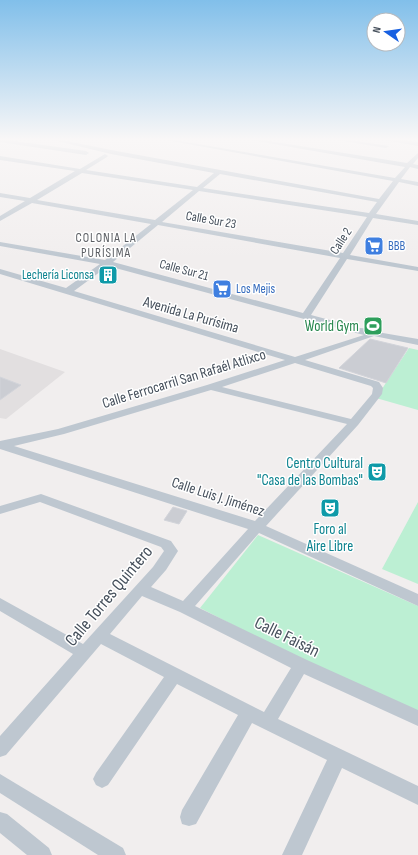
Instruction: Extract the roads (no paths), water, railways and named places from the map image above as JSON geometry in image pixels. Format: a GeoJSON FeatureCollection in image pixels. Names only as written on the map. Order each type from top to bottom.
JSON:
{"type":"FeatureCollection","features":[{"type":"Feature","properties":{"kind":"street"},"geometry":{"type":"LineString","coordinates":[[0,219],[68,179]]}},
{"type":"Feature","properties":{"kind":"street"},"geometry":{"type":"LineString","coordinates":[[132,179],[418,223]]}},
{"type":"Feature","properties":{"kind":"street"},"geometry":{"type":"LineString","coordinates":[[68,291],[107,263],[210,179]]}},
{"type":"Feature","properties":{"kind":"street"},"geometry":{"type":"LineString","coordinates":[[263,179],[382,201]]}},
{"type":"Feature","properties":{"kind":"street"},"geometry":{"type":"LineString","coordinates":[[390,179],[418,184]]}},
{"type":"Feature","properties":{"kind":"street","name":"Calle 2"},"geometry":{"type":"LineString","coordinates":[[306,316],[396,180]]}},
{"type":"Feature","properties":{"kind":"street","name":"Calle Sur 23"},"geometry":{"type":"LineString","coordinates":[[0,195],[418,269]]}},
{"type":"Feature","properties":{"kind":"street","name":"Calle Sur 21"},"geometry":{"type":"LineString","coordinates":[[0,244],[107,263],[371,334]]}},
{"type":"Feature","properties":{"kind":"street","name":"Avenida La Purísima"},"geometry":{"type":"LineString","coordinates":[[0,271],[375,384],[378,388],[377,394],[354,423]]}},
{"type":"Feature","properties":{"kind":"street"},"geometry":{"type":"LineString","coordinates":[[371,334],[418,342]]}},
{"type":"Feature","properties":{"kind":"street"},"geometry":{"type":"LineString","coordinates":[[371,334],[418,349]]}},
{"type":"Feature","properties":{"kind":"street","name":"Calle Ferrocarril San Rafaél Atlixco"},"geometry":{"type":"LineString","coordinates":[[0,445],[60,432],[211,387],[297,360],[371,334]]}},
{"type":"Feature","properties":{"kind":"street"},"geometry":{"type":"LineString","coordinates":[[185,608],[257,527],[354,423],[211,387]]}},
{"type":"Feature","properties":{"kind":"street","name":"Calle Luis J. Jiménez"},"geometry":{"type":"LineString","coordinates":[[0,445],[257,527],[418,600]]}},
{"type":"Feature","properties":{"kind":"street","name":"Calle Torres Quintero"},"geometry":{"type":"LineString","coordinates":[[0,510],[41,498],[166,544],[171,551],[167,559],[151,579],[140,589],[0,749]]}},
{"type":"Feature","properties":{"kind":"street","name":"Calle Faisán"},"geometry":{"type":"LineString","coordinates":[[140,589],[185,608],[301,665],[418,718]]}},
{"type":"Feature","properties":{"kind":"street"},"geometry":{"type":"LineString","coordinates":[[0,604],[85,653]]}},
{"type":"Feature","properties":{"kind":"street"},"geometry":{"type":"LineString","coordinates":[[100,636],[267,722],[418,796]]}},
{"type":"Feature","properties":{"kind":"street"},"geometry":{"type":"LineString","coordinates":[[267,722],[301,665]]}},
{"type":"Feature","properties":{"kind":"street"},"geometry":{"type":"LineString","coordinates":[[102,779],[174,675]]}},
{"type":"Feature","properties":{"kind":"street"},"geometry":{"type":"LineString","coordinates":[[189,817],[248,712]]}},
{"type":"Feature","properties":{"kind":"street"},"geometry":{"type":"LineString","coordinates":[[292,855],[338,756]]}},
{"type":"Feature","properties":{"kind":"street"},"geometry":{"type":"LineString","coordinates":[[0,783],[116,855]]}},
{"type":"Feature","properties":{"kind":"street"},"geometry":{"type":"LineString","coordinates":[[0,821],[42,855]]}},
{"type":"Feature","properties":{"kind":"place","name":"BBB"},"geometry":{"type":"Point","coordinates":[374,246]}},
{"type":"Feature","properties":{"kind":"place","name":"Lechería Liconsa"},"geometry":{"type":"Point","coordinates":[108,275]}},
{"type":"Feature","properties":{"kind":"place","name":"Los Mejis"},"geometry":{"type":"Point","coordinates":[222,289]}},
{"type":"Feature","properties":{"kind":"place","name":"World Gym"},"geometry":{"type":"Point","coordinates":[373,326]}},
{"type":"Feature","properties":{"kind":"place","name":"Centro Cultural \"Casa de las Bombas\""},"geometry":{"type":"Point","coordinates":[377,472]}},
{"type":"Feature","properties":{"kind":"place","name":"Foro al Aire Libre"},"geometry":{"type":"Point","coordinates":[330,508]}},
{"type":"Feature","properties":{"kind":"district","name":"COLONIA LA PURÍSIMA"},"geometry":{"type":"Point","coordinates":[106,246]}}]}
